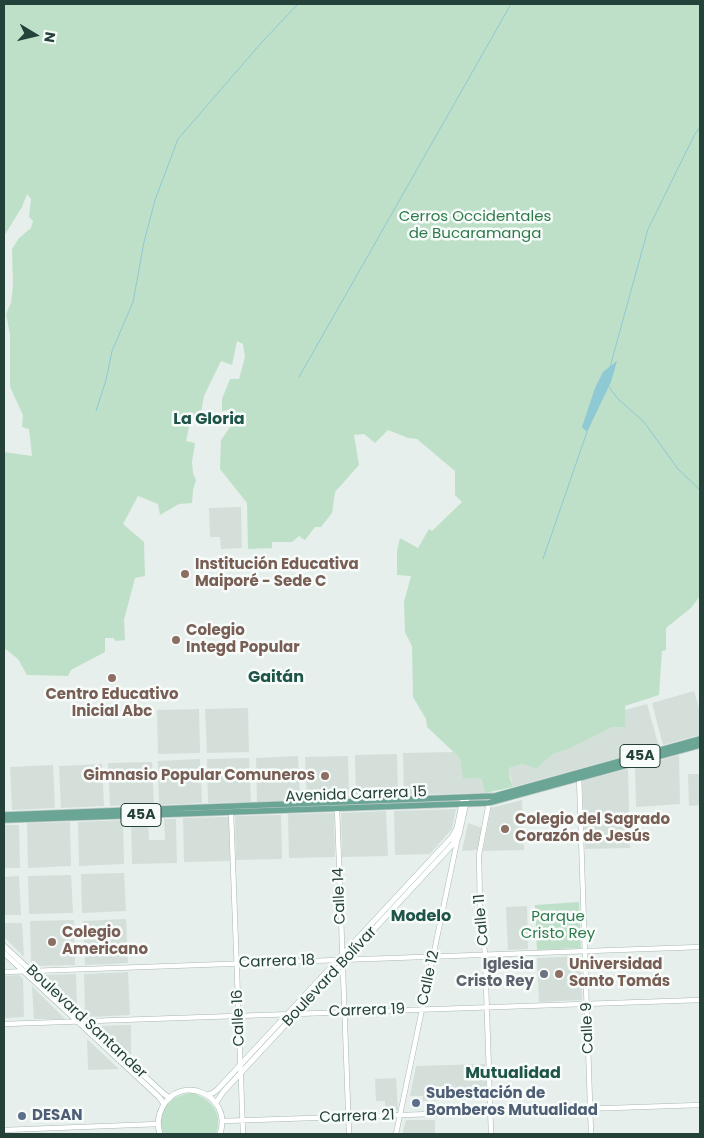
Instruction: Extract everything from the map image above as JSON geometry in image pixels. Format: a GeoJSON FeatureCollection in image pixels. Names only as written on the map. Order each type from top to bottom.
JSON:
{"type":"FeatureCollection","features":[{"type":"Feature","properties":{"kind":"main road","name":"Avenida Carrera 15"},"geometry":{"type":"LineString","coordinates":[[4,820],[336,808],[489,800],[700,739]]}},
{"type":"Feature","properties":{"kind":"main road","name":"Avenida Carrera 15"},"geometry":{"type":"LineString","coordinates":[[579,775],[700,744]]}},
{"type":"Feature","properties":{"kind":"main road","name":"Avenida Carrera 15"},"geometry":{"type":"LineString","coordinates":[[4,814],[465,801]]}},
{"type":"Feature","properties":{"kind":"main road","name":"Boulevard Bolívar"},"geometry":{"type":"LineString","coordinates":[[207,1095],[214,1092],[287,1014],[454,844],[459,835],[465,801]]}},
{"type":"Feature","properties":{"kind":"main road","name":"Boulevard Bolívar"},"geometry":{"type":"LineString","coordinates":[[216,1103],[218,1097],[296,1013],[452,837],[457,828],[465,801]]}},
{"type":"Feature","properties":{"kind":"main road","name":"Boulevard Santander"},"geometry":{"type":"LineString","coordinates":[[4,946],[170,1098]]}},
{"type":"Feature","properties":{"kind":"main road","name":"Boulevard Santander"},"geometry":{"type":"LineString","coordinates":[[4,953],[162,1099],[164,1104]]}},
{"type":"Feature","properties":{"kind":"main road"},"geometry":{"type":"LineString","coordinates":[[160,1134],[158,1124],[160,1110],[170,1098],[179,1092],[189,1090],[199,1091],[207,1095],[220,1108],[223,1121],[220,1134]]}},
{"type":"Feature","properties":{"kind":"street","name":"Calle 9"},"geometry":{"type":"LineString","coordinates":[[579,775],[591,1134]]}},
{"type":"Feature","properties":{"kind":"street","name":"Calle 11"},"geometry":{"type":"LineString","coordinates":[[489,800],[479,856],[492,1134]]}},
{"type":"Feature","properties":{"kind":"street","name":"Calle 14"},"geometry":{"type":"LineString","coordinates":[[336,808],[349,1134]]}},
{"type":"Feature","properties":{"kind":"street","name":"Calle 16"},"geometry":{"type":"LineString","coordinates":[[231,812],[244,1134]]}},
{"type":"Feature","properties":{"kind":"street","name":"Calle 12"},"geometry":{"type":"LineString","coordinates":[[396,1134],[459,835]]}},
{"type":"Feature","properties":{"kind":"street","name":"Carrera 18"},"geometry":{"type":"LineString","coordinates":[[4,972],[700,946]]}},
{"type":"Feature","properties":{"kind":"street","name":"Carrera 19"},"geometry":{"type":"LineString","coordinates":[[4,1024],[700,1000]]}},
{"type":"Feature","properties":{"kind":"street","name":"Carrera 21"},"geometry":{"type":"LineString","coordinates":[[223,1121],[700,1105]]}},
{"type":"Feature","properties":{"kind":"street"},"geometry":{"type":"LineString","coordinates":[[4,1130],[158,1124]]}},
{"type":"Feature","properties":{"kind":"shaded area"},"geometry":{"type":"Polygon","coordinates":[[[241,507],[242,548],[221,549],[220,537],[210,537],[209,508],[241,507]]]}},
{"type":"Feature","properties":{"kind":"shaded area"},"geometry":{"type":"Polygon","coordinates":[[[694,691],[700,712],[700,735],[663,745],[652,703],[694,691]]]}},
{"type":"Feature","properties":{"kind":"shaded area"},"geometry":{"type":"Polygon","coordinates":[[[647,704],[659,747],[513,787],[509,768],[523,764],[536,769],[553,754],[564,751],[613,727],[626,727],[625,710],[647,704]]]}},
{"type":"Feature","properties":{"kind":"shaded area"},"geometry":{"type":"Polygon","coordinates":[[[248,708],[249,752],[207,753],[205,709],[248,708]]]}},
{"type":"Feature","properties":{"kind":"shaded area"},"geometry":{"type":"Polygon","coordinates":[[[199,709],[200,753],[158,754],[157,710],[199,709]]]}},
{"type":"Feature","properties":{"kind":"shaded area"},"geometry":{"type":"Polygon","coordinates":[[[454,752],[460,758],[463,779],[481,778],[485,793],[404,795],[403,753],[454,752]]]}},
{"type":"Feature","properties":{"kind":"shaded area"},"geometry":{"type":"Polygon","coordinates":[[[397,754],[398,796],[356,797],[355,755],[397,754]]]}},
{"type":"Feature","properties":{"kind":"shaded area"},"geometry":{"type":"Polygon","coordinates":[[[679,755],[680,804],[636,807],[635,767],[679,755]]]}},
{"type":"Feature","properties":{"kind":"shaded area"},"geometry":{"type":"Polygon","coordinates":[[[298,756],[300,800],[257,802],[256,758],[298,756]]]}},
{"type":"Feature","properties":{"kind":"shaded area"},"geometry":{"type":"Polygon","coordinates":[[[348,756],[349,798],[307,799],[305,757],[348,756]]]}},
{"type":"Feature","properties":{"kind":"shaded area"},"geometry":{"type":"Polygon","coordinates":[[[249,758],[251,802],[208,803],[207,759],[249,758]]]}},
{"type":"Feature","properties":{"kind":"shaded area"},"geometry":{"type":"Polygon","coordinates":[[[200,759],[202,803],[159,805],[158,761],[200,759]]]}},
{"type":"Feature","properties":{"kind":"shaded area"},"geometry":{"type":"Polygon","coordinates":[[[152,762],[154,804],[110,806],[108,763],[152,762]]]}},
{"type":"Feature","properties":{"kind":"shaded area"},"geometry":{"type":"Polygon","coordinates":[[[102,764],[104,806],[61,808],[59,766],[102,764]]]}},
{"type":"Feature","properties":{"kind":"shaded area"},"geometry":{"type":"Polygon","coordinates":[[[53,765],[55,808],[12,810],[10,767],[53,765]]]}},
{"type":"Feature","properties":{"kind":"shaded area"},"geometry":{"type":"Polygon","coordinates":[[[628,769],[630,848],[585,849],[582,781],[628,769]]]}},
{"type":"Feature","properties":{"kind":"shaded area"},"geometry":{"type":"Polygon","coordinates":[[[688,774],[700,774],[700,805],[689,806],[688,774]]]}},
{"type":"Feature","properties":{"kind":"shaded area","name":"Colegio del Sagrado Corazón de Jesús"},"geometry":{"type":"Polygon","coordinates":[[[522,800],[524,850],[483,851],[491,808],[522,800]]]}},
{"type":"Feature","properties":{"kind":"shaded area"},"geometry":{"type":"Polygon","coordinates":[[[456,809],[452,829],[430,854],[395,855],[394,811],[456,809]]]}},
{"type":"Feature","properties":{"kind":"shaded area"},"geometry":{"type":"Polygon","coordinates":[[[386,811],[388,856],[342,857],[341,813],[386,811]]]}},
{"type":"Feature","properties":{"kind":"shaded area"},"geometry":{"type":"Polygon","coordinates":[[[334,813],[335,857],[289,858],[288,814],[334,813]]]}},
{"type":"Feature","properties":{"kind":"shaded area"},"geometry":{"type":"Polygon","coordinates":[[[281,815],[282,859],[236,860],[235,816],[281,815]]]}},
{"type":"Feature","properties":{"kind":"shaded area"},"geometry":{"type":"Polygon","coordinates":[[[229,817],[230,861],[184,862],[183,818],[229,817]]]}},
{"type":"Feature","properties":{"kind":"shaded area"},"geometry":{"type":"Polygon","coordinates":[[[148,819],[149,840],[165,840],[164,819],[176,819],[177,863],[132,864],[131,820],[148,819]]]}},
{"type":"Feature","properties":{"kind":"shaded area"},"geometry":{"type":"Polygon","coordinates":[[[123,820],[124,864],[79,866],[78,822],[123,820]]]}},
{"type":"Feature","properties":{"kind":"shaded area"},"geometry":{"type":"Polygon","coordinates":[[[70,822],[71,866],[28,868],[27,823],[70,822]]]}},
{"type":"Feature","properties":{"kind":"shaded area"},"geometry":{"type":"Polygon","coordinates":[[[468,823],[482,828],[477,850],[462,851],[468,823]]]}},
{"type":"Feature","properties":{"kind":"shaded area"},"geometry":{"type":"Polygon","coordinates":[[[4,825],[19,825],[20,868],[4,868],[4,825]]]}},
{"type":"Feature","properties":{"kind":"shaded area"},"geometry":{"type":"Polygon","coordinates":[[[124,873],[126,911],[82,913],[81,874],[124,873]]]}},
{"type":"Feature","properties":{"kind":"shaded area"},"geometry":{"type":"Polygon","coordinates":[[[71,875],[73,913],[29,914],[28,876],[71,875]]]}},
{"type":"Feature","properties":{"kind":"shaded area"},"geometry":{"type":"Polygon","coordinates":[[[19,876],[21,915],[4,915],[4,877],[19,876]]]}},
{"type":"Feature","properties":{"kind":"shaded area"},"geometry":{"type":"Polygon","coordinates":[[[527,906],[528,949],[508,950],[506,907],[527,906]]]}},
{"type":"Feature","properties":{"kind":"shaded area"},"geometry":{"type":"Polygon","coordinates":[[[126,919],[128,963],[85,965],[83,921],[126,919]]]}},
{"type":"Feature","properties":{"kind":"shaded area","name":"Colegio Americano"},"geometry":{"type":"Polygon","coordinates":[[[74,920],[75,965],[34,966],[31,963],[30,921],[74,920]]]}},
{"type":"Feature","properties":{"kind":"shaded area"},"geometry":{"type":"Polygon","coordinates":[[[4,923],[22,923],[24,957],[4,937],[4,923]]]}},
{"type":"Feature","properties":{"kind":"shaded area","name":"Universidad Santo Tomás"},"geometry":{"type":"Polygon","coordinates":[[[581,956],[582,1000],[539,1002],[537,958],[581,956]]]}},
{"type":"Feature","properties":{"kind":"shaded area"},"geometry":{"type":"Polygon","coordinates":[[[128,972],[130,1015],[91,1017],[85,1012],[84,974],[128,972]]]}},
{"type":"Feature","properties":{"kind":"shaded area"},"geometry":{"type":"Polygon","coordinates":[[[76,974],[77,1006],[45,975],[76,974]]]}},
{"type":"Feature","properties":{"kind":"shaded area"},"geometry":{"type":"Polygon","coordinates":[[[19,975],[23,979],[24,1017],[4,1018],[4,976],[19,975]]]}},
{"type":"Feature","properties":{"kind":"shaded area"},"geometry":{"type":"Polygon","coordinates":[[[32,986],[65,1019],[34,1019],[32,986]]]}},
{"type":"Feature","properties":{"kind":"shaded area"},"geometry":{"type":"Polygon","coordinates":[[[131,1025],[131,1055],[99,1026],[131,1025]]]}},
{"type":"Feature","properties":{"kind":"shaded area"},"geometry":{"type":"Polygon","coordinates":[[[87,1039],[119,1069],[88,1070],[87,1039]]]}},
{"type":"Feature","properties":{"kind":"shaded area"},"geometry":{"type":"Polygon","coordinates":[[[485,1064],[487,1099],[423,1101],[423,1096],[410,1096],[416,1066],[485,1064]]]}},
{"type":"Feature","properties":{"kind":"shaded area"},"geometry":{"type":"Polygon","coordinates":[[[396,1078],[398,1110],[385,1110],[385,1101],[376,1101],[375,1079],[396,1078]]]}},
{"type":"Feature","properties":{"kind":"shaded area"},"geometry":{"type":"Polygon","coordinates":[[[406,1120],[435,1120],[435,1134],[402,1134],[406,1120]]]}},
{"type":"Feature","properties":{"kind":"green space","name":"Cerros Occidentales de Bucaramanga"},"geometry":{"type":"Polygon","coordinates":[[[4,4],[700,4],[700,596],[691,608],[666,628],[666,650],[662,651],[659,695],[625,706],[626,727],[613,727],[564,751],[553,754],[536,769],[523,764],[509,768],[513,787],[485,793],[481,778],[463,779],[460,758],[427,727],[426,719],[413,697],[412,646],[405,632],[404,602],[411,576],[397,575],[397,551],[400,538],[418,548],[429,529],[432,531],[462,502],[455,495],[455,471],[417,439],[408,438],[388,430],[375,443],[364,434],[354,435],[359,465],[335,492],[332,513],[321,527],[315,527],[305,540],[299,536],[292,542],[272,542],[272,548],[248,549],[247,503],[220,469],[221,440],[235,420],[232,409],[222,411],[222,399],[230,379],[239,379],[245,357],[243,344],[237,341],[232,365],[221,361],[204,396],[200,418],[191,418],[186,441],[195,443],[192,462],[196,480],[192,503],[179,504],[160,515],[158,504],[138,496],[123,524],[144,542],[145,576],[135,578],[124,620],[125,640],[116,641],[113,638],[105,638],[105,652],[71,670],[68,676],[27,675],[18,659],[4,648],[4,452],[32,456],[29,429],[22,427],[23,415],[10,387],[10,334],[6,314],[11,303],[13,286],[12,249],[19,238],[31,228],[33,221],[29,217],[31,199],[27,194],[22,207],[4,236],[4,4]]]}},
{"type":"Feature","properties":{"kind":"green space","name":"Parque Cristo Rey"},"geometry":{"type":"Polygon","coordinates":[[[579,902],[581,948],[537,950],[535,905],[579,902]]]}},
{"type":"Feature","properties":{"kind":"green space"},"geometry":{"type":"Polygon","coordinates":[[[192,1093],[205,1099],[214,1108],[218,1120],[216,1134],[163,1134],[161,1119],[166,1106],[177,1097],[192,1093]]]}},
{"type":"Feature","properties":{"kind":"water"},"geometry":{"type":"Polygon","coordinates":[[[617,361],[611,382],[587,432],[582,427],[595,388],[603,372],[617,361]]]}},
{"type":"Feature","properties":{"kind":"waterway"},"geometry":{"type":"LineString","coordinates":[[96,411],[106,380],[112,351],[133,302],[144,242],[155,200],[178,139],[262,42],[298,4]]}},
{"type":"Feature","properties":{"kind":"waterway"},"geometry":{"type":"LineString","coordinates":[[299,377],[511,4]]}},
{"type":"Feature","properties":{"kind":"waterway"},"geometry":{"type":"LineString","coordinates":[[610,367],[648,229],[700,127]]}},
{"type":"Feature","properties":{"kind":"waterway"},"geometry":{"type":"LineString","coordinates":[[609,387],[618,399],[644,422],[678,469],[699,489]]}},
{"type":"Feature","properties":{"kind":"waterway"},"geometry":{"type":"LineString","coordinates":[[543,559],[587,432]]}},
{"type":"Feature","properties":{"kind":"place","name":"Institución Educativa Maiporé - Sede C"},"geometry":{"type":"Point","coordinates":[185,574]}},
{"type":"Feature","properties":{"kind":"place","name":"Colegio Integd Popular"},"geometry":{"type":"Point","coordinates":[176,640]}},
{"type":"Feature","properties":{"kind":"place","name":"Centro Educativo Inicial Abc"},"geometry":{"type":"Point","coordinates":[112,678]}},
{"type":"Feature","properties":{"kind":"place","name":"Gimnasio Popular Comuneros"},"geometry":{"type":"Point","coordinates":[325,776]}},
{"type":"Feature","properties":{"kind":"place","name":"Colegio del Sagrado Corazón de Jesús"},"geometry":{"type":"Point","coordinates":[505,829]}},
{"type":"Feature","properties":{"kind":"place","name":"Colegio Americano"},"geometry":{"type":"Point","coordinates":[52,942]}},
{"type":"Feature","properties":{"kind":"place","name":"Iglesia Cristo Rey"},"geometry":{"type":"Point","coordinates":[544,974]}},
{"type":"Feature","properties":{"kind":"place","name":"Universidad Santo Tomás"},"geometry":{"type":"Point","coordinates":[559,974]}},
{"type":"Feature","properties":{"kind":"place","name":"Subestación de Bomberos Mutualidad"},"geometry":{"type":"Point","coordinates":[416,1103]}},
{"type":"Feature","properties":{"kind":"place","name":"DESAN"},"geometry":{"type":"Point","coordinates":[22,1116]}},
{"type":"Feature","properties":{"kind":"district","name":"La Gloria"},"geometry":{"type":"Point","coordinates":[209,420]}},
{"type":"Feature","properties":{"kind":"district","name":"Gaitán"},"geometry":{"type":"Point","coordinates":[276,678]}},
{"type":"Feature","properties":{"kind":"district","name":"Modelo"},"geometry":{"type":"Point","coordinates":[421,917]}},
{"type":"Feature","properties":{"kind":"district","name":"Mutualidad"},"geometry":{"type":"Point","coordinates":[513,1074]}}]}
